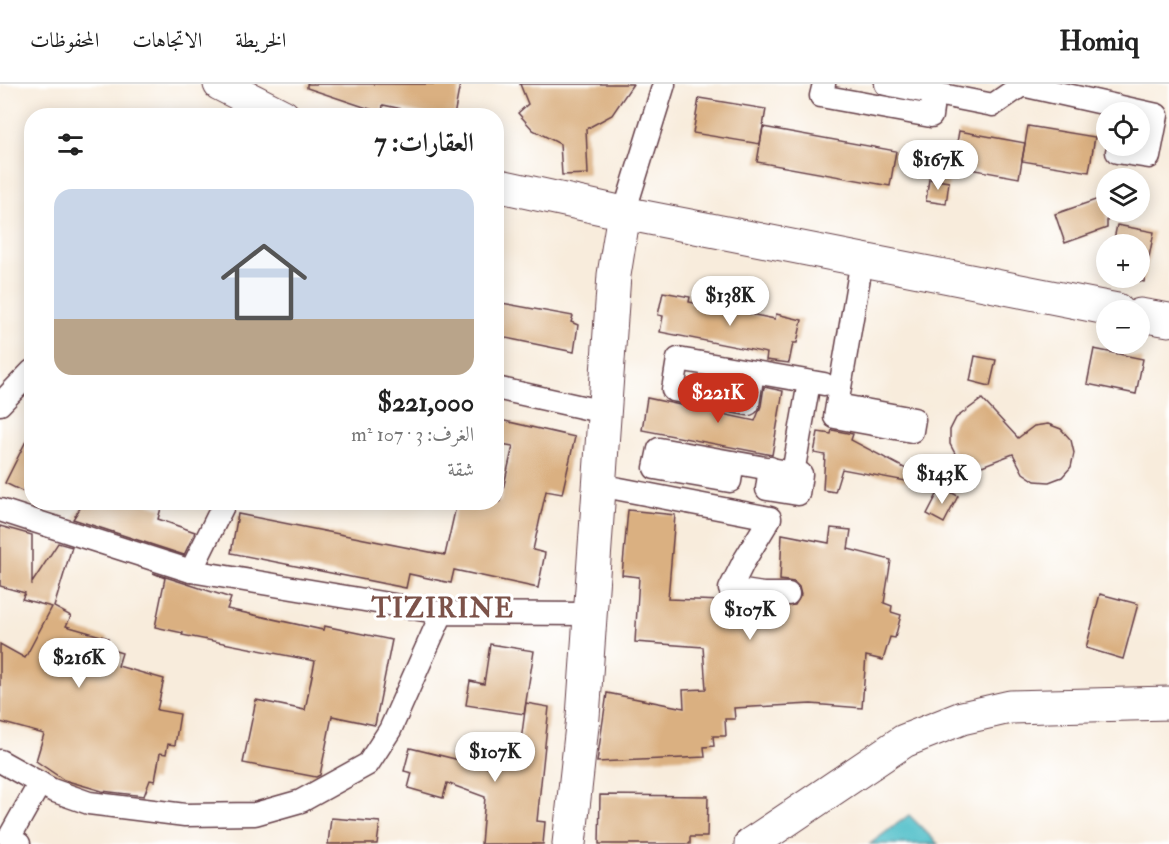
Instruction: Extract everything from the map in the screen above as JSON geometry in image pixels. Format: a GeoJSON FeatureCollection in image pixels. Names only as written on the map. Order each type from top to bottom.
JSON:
{"type":"FeatureCollection","features":[{"type":"Feature","properties":{"kind":"main road"},"geometry":{"type":"LineString","coordinates":[[220,84],[268,108]]}},
{"type":"Feature","properties":{"kind":"main road"},"geometry":{"type":"LineString","coordinates":[[504,187],[624,213],[1096,306]]}},
{"type":"Feature","properties":{"kind":"main road"},"geometry":{"type":"LineString","coordinates":[[569,844],[583,717],[614,276],[624,213]]}},
{"type":"Feature","properties":{"kind":"main road"},"geometry":{"type":"LineString","coordinates":[[1150,317],[1169,320]]}},
{"type":"Feature","properties":{"kind":"main road"},"geometry":{"type":"LineString","coordinates":[[751,844],[904,741],[962,718],[1010,707],[1169,703]]}},
{"type":"Feature","properties":{"kind":"street"},"geometry":{"type":"LineString","coordinates":[[624,213],[664,84]]}},
{"type":"Feature","properties":{"kind":"street"},"geometry":{"type":"LineString","coordinates":[[824,84],[821,96],[931,116],[934,93]]}},
{"type":"Feature","properties":{"kind":"street"},"geometry":{"type":"LineString","coordinates":[[886,84],[993,105],[1022,85],[1044,87],[1096,102]]}},
{"type":"Feature","properties":{"kind":"street"},"geometry":{"type":"LineString","coordinates":[[1150,114],[1156,115],[1150,151]]}},
{"type":"Feature","properties":{"kind":"street"},"geometry":{"type":"LineString","coordinates":[[753,372],[809,382],[838,396],[862,260]]}},
{"type":"Feature","properties":{"kind":"street"},"geometry":{"type":"LineString","coordinates":[[0,404],[24,379]]}},
{"type":"Feature","properties":{"kind":"street"},"geometry":{"type":"LineString","coordinates":[[733,462],[770,468],[767,489],[798,494],[801,474],[793,472],[809,382]]}},
{"type":"Feature","properties":{"kind":"street"},"geometry":{"type":"LineString","coordinates":[[504,390],[604,412]]}},
{"type":"Feature","properties":{"kind":"street"},"geometry":{"type":"LineString","coordinates":[[598,485],[770,518],[730,589],[763,594],[788,594]]}},
{"type":"Feature","properties":{"kind":"street"},"geometry":{"type":"LineString","coordinates":[[0,510],[191,571],[442,613],[589,614]]}},
{"type":"Feature","properties":{"kind":"street"},"geometry":{"type":"LineString","coordinates":[[191,571],[221,510]]}},
{"type":"Feature","properties":{"kind":"street"},"geometry":{"type":"LineString","coordinates":[[0,761],[40,783],[89,803],[185,815],[255,814],[301,801],[368,764],[390,730],[442,613]]}},
{"type":"Feature","properties":{"kind":"street"},"geometry":{"type":"LineString","coordinates":[[19,844],[9,838],[40,783]]}},
{"type":"Feature","properties":{"kind":"water"},"geometry":{"type":"Polygon","coordinates":[[[909,815],[938,844],[870,844],[909,815]]]}},
{"type":"Feature","properties":{"kind":"building"},"geometry":{"type":"Polygon","coordinates":[[[307,84],[460,84],[456,108],[397,108],[383,105],[383,108],[367,108],[307,88],[307,84]]]}},
{"type":"Feature","properties":{"kind":"building"},"geometry":{"type":"Polygon","coordinates":[[[520,84],[633,84],[612,115],[586,129],[588,174],[562,175],[560,144],[533,130],[518,113],[528,104],[520,84]]]}},
{"type":"Feature","properties":{"kind":"building"},"geometry":{"type":"Polygon","coordinates":[[[699,98],[766,109],[760,144],[693,133],[699,98]]]}},
{"type":"Feature","properties":{"kind":"building"},"geometry":{"type":"Polygon","coordinates":[[[1028,126],[1095,137],[1089,172],[1022,161],[1028,126]]]}},
{"type":"Feature","properties":{"kind":"building"},"geometry":{"type":"Polygon","coordinates":[[[763,127],[896,151],[890,186],[757,162],[763,127]]]}},
{"type":"Feature","properties":{"kind":"building"},"geometry":{"type":"Polygon","coordinates":[[[959,131],[1025,143],[1019,178],[953,166],[959,131]]]}},
{"type":"Feature","properties":{"kind":"building"},"geometry":{"type":"Polygon","coordinates":[[[929,179],[949,182],[946,204],[926,201],[929,179]]]}},
{"type":"Feature","properties":{"kind":"building"},"geometry":{"type":"Polygon","coordinates":[[[1096,200],[1096,222],[1107,222],[1107,228],[1065,243],[1055,214],[1096,200]]]}},
{"type":"Feature","properties":{"kind":"building"},"geometry":{"type":"Polygon","coordinates":[[[1117,225],[1154,232],[1150,252],[1150,234],[1115,234],[1117,225]]]}},
{"type":"Feature","properties":{"kind":"building"},"geometry":{"type":"Polygon","coordinates":[[[663,292],[690,297],[689,302],[775,319],[776,314],[802,320],[797,343],[793,343],[789,363],[766,360],[767,353],[660,332],[663,316],[658,315],[663,292]]]}},
{"type":"Feature","properties":{"kind":"building"},"geometry":{"type":"Polygon","coordinates":[[[504,303],[573,316],[571,322],[578,325],[574,352],[504,338],[504,303]]]}},
{"type":"Feature","properties":{"kind":"building"},"geometry":{"type":"Polygon","coordinates":[[[1094,349],[1096,354],[1118,354],[1143,359],[1136,394],[1087,384],[1094,349]]]}},
{"type":"Feature","properties":{"kind":"building"},"geometry":{"type":"Polygon","coordinates":[[[975,356],[996,360],[990,386],[970,381],[975,356]]]}},
{"type":"Feature","properties":{"kind":"building"},"geometry":{"type":"Polygon","coordinates":[[[764,387],[783,391],[772,455],[642,430],[647,398],[755,421],[761,406],[764,387]]]}},
{"type":"Feature","properties":{"kind":"building"},"geometry":{"type":"Polygon","coordinates":[[[982,399],[1018,438],[1034,426],[1048,424],[1061,429],[1071,440],[1074,453],[1071,467],[1062,477],[1049,482],[1035,481],[1023,473],[1013,454],[982,466],[960,463],[950,444],[950,430],[956,418],[982,399]]]}},
{"type":"Feature","properties":{"kind":"building"},"geometry":{"type":"Polygon","coordinates":[[[504,421],[575,437],[562,494],[546,491],[533,550],[545,553],[538,588],[454,570],[451,583],[409,574],[406,588],[231,553],[238,514],[445,555],[455,510],[504,510],[504,485],[513,446],[504,444],[504,421]]]}},
{"type":"Feature","properties":{"kind":"building"},"geometry":{"type":"Polygon","coordinates":[[[832,430],[853,434],[851,440],[929,481],[927,485],[842,469],[835,492],[823,490],[825,455],[814,453],[818,432],[831,434],[832,430]]]}},
{"type":"Feature","properties":{"kind":"building"},"geometry":{"type":"Polygon","coordinates":[[[24,445],[24,492],[5,483],[24,445]]]}},
{"type":"Feature","properties":{"kind":"building"},"geometry":{"type":"Polygon","coordinates":[[[941,487],[958,496],[944,523],[927,514],[941,487]]]}},
{"type":"Feature","properties":{"kind":"building"},"geometry":{"type":"Polygon","coordinates":[[[79,510],[160,510],[158,519],[195,532],[184,555],[73,519],[79,510]]]}},
{"type":"Feature","properties":{"kind":"building"},"geometry":{"type":"Polygon","coordinates":[[[628,510],[675,515],[668,599],[724,601],[763,608],[795,605],[801,595],[799,587],[794,582],[780,580],[782,534],[829,543],[831,528],[851,530],[848,549],[891,560],[884,603],[892,606],[891,612],[901,615],[895,638],[890,637],[883,660],[866,656],[862,708],[811,704],[734,708],[735,719],[725,719],[726,736],[713,736],[714,746],[704,747],[705,757],[597,762],[607,693],[684,708],[683,690],[706,689],[703,647],[635,642],[639,577],[622,575],[628,510]]]}},
{"type":"Feature","properties":{"kind":"building"},"geometry":{"type":"Polygon","coordinates":[[[0,526],[32,535],[32,583],[58,543],[72,547],[54,607],[71,616],[66,626],[108,638],[105,648],[122,653],[118,666],[164,679],[157,710],[180,714],[175,745],[168,744],[166,754],[160,753],[155,781],[150,780],[144,796],[102,791],[64,780],[36,761],[44,734],[0,722],[0,644],[25,658],[52,607],[22,599],[25,593],[0,586],[0,526]]]}},
{"type":"Feature","properties":{"kind":"building"},"geometry":{"type":"Polygon","coordinates":[[[153,573],[231,598],[227,609],[323,630],[324,626],[392,640],[375,725],[332,716],[320,775],[316,777],[243,763],[256,700],[305,710],[315,661],[182,635],[183,633],[155,627],[165,578],[153,573]]]}},
{"type":"Feature","properties":{"kind":"building"},"geometry":{"type":"Polygon","coordinates":[[[1100,594],[1138,604],[1123,659],[1086,648],[1100,594]]]}},
{"type":"Feature","properties":{"kind":"building"},"geometry":{"type":"Polygon","coordinates":[[[490,644],[534,651],[524,714],[466,705],[470,681],[484,684],[490,644]]]}},
{"type":"Feature","properties":{"kind":"building"},"geometry":{"type":"Polygon","coordinates":[[[526,703],[549,707],[537,821],[545,822],[543,844],[481,844],[485,797],[447,783],[443,798],[408,788],[412,773],[404,771],[410,748],[488,767],[489,753],[519,756],[526,703]]]}},
{"type":"Feature","properties":{"kind":"building"},"geometry":{"type":"Polygon","coordinates":[[[600,795],[708,796],[707,837],[690,837],[690,844],[599,844],[600,795]]]}},
{"type":"Feature","properties":{"kind":"building"},"geometry":{"type":"Polygon","coordinates":[[[331,818],[380,822],[377,844],[328,844],[331,818]]]}},
{"type":"Feature","properties":{"kind":"district","name":"TIZIRINE"},"geometry":{"type":"Point","coordinates":[443,609]}}]}
